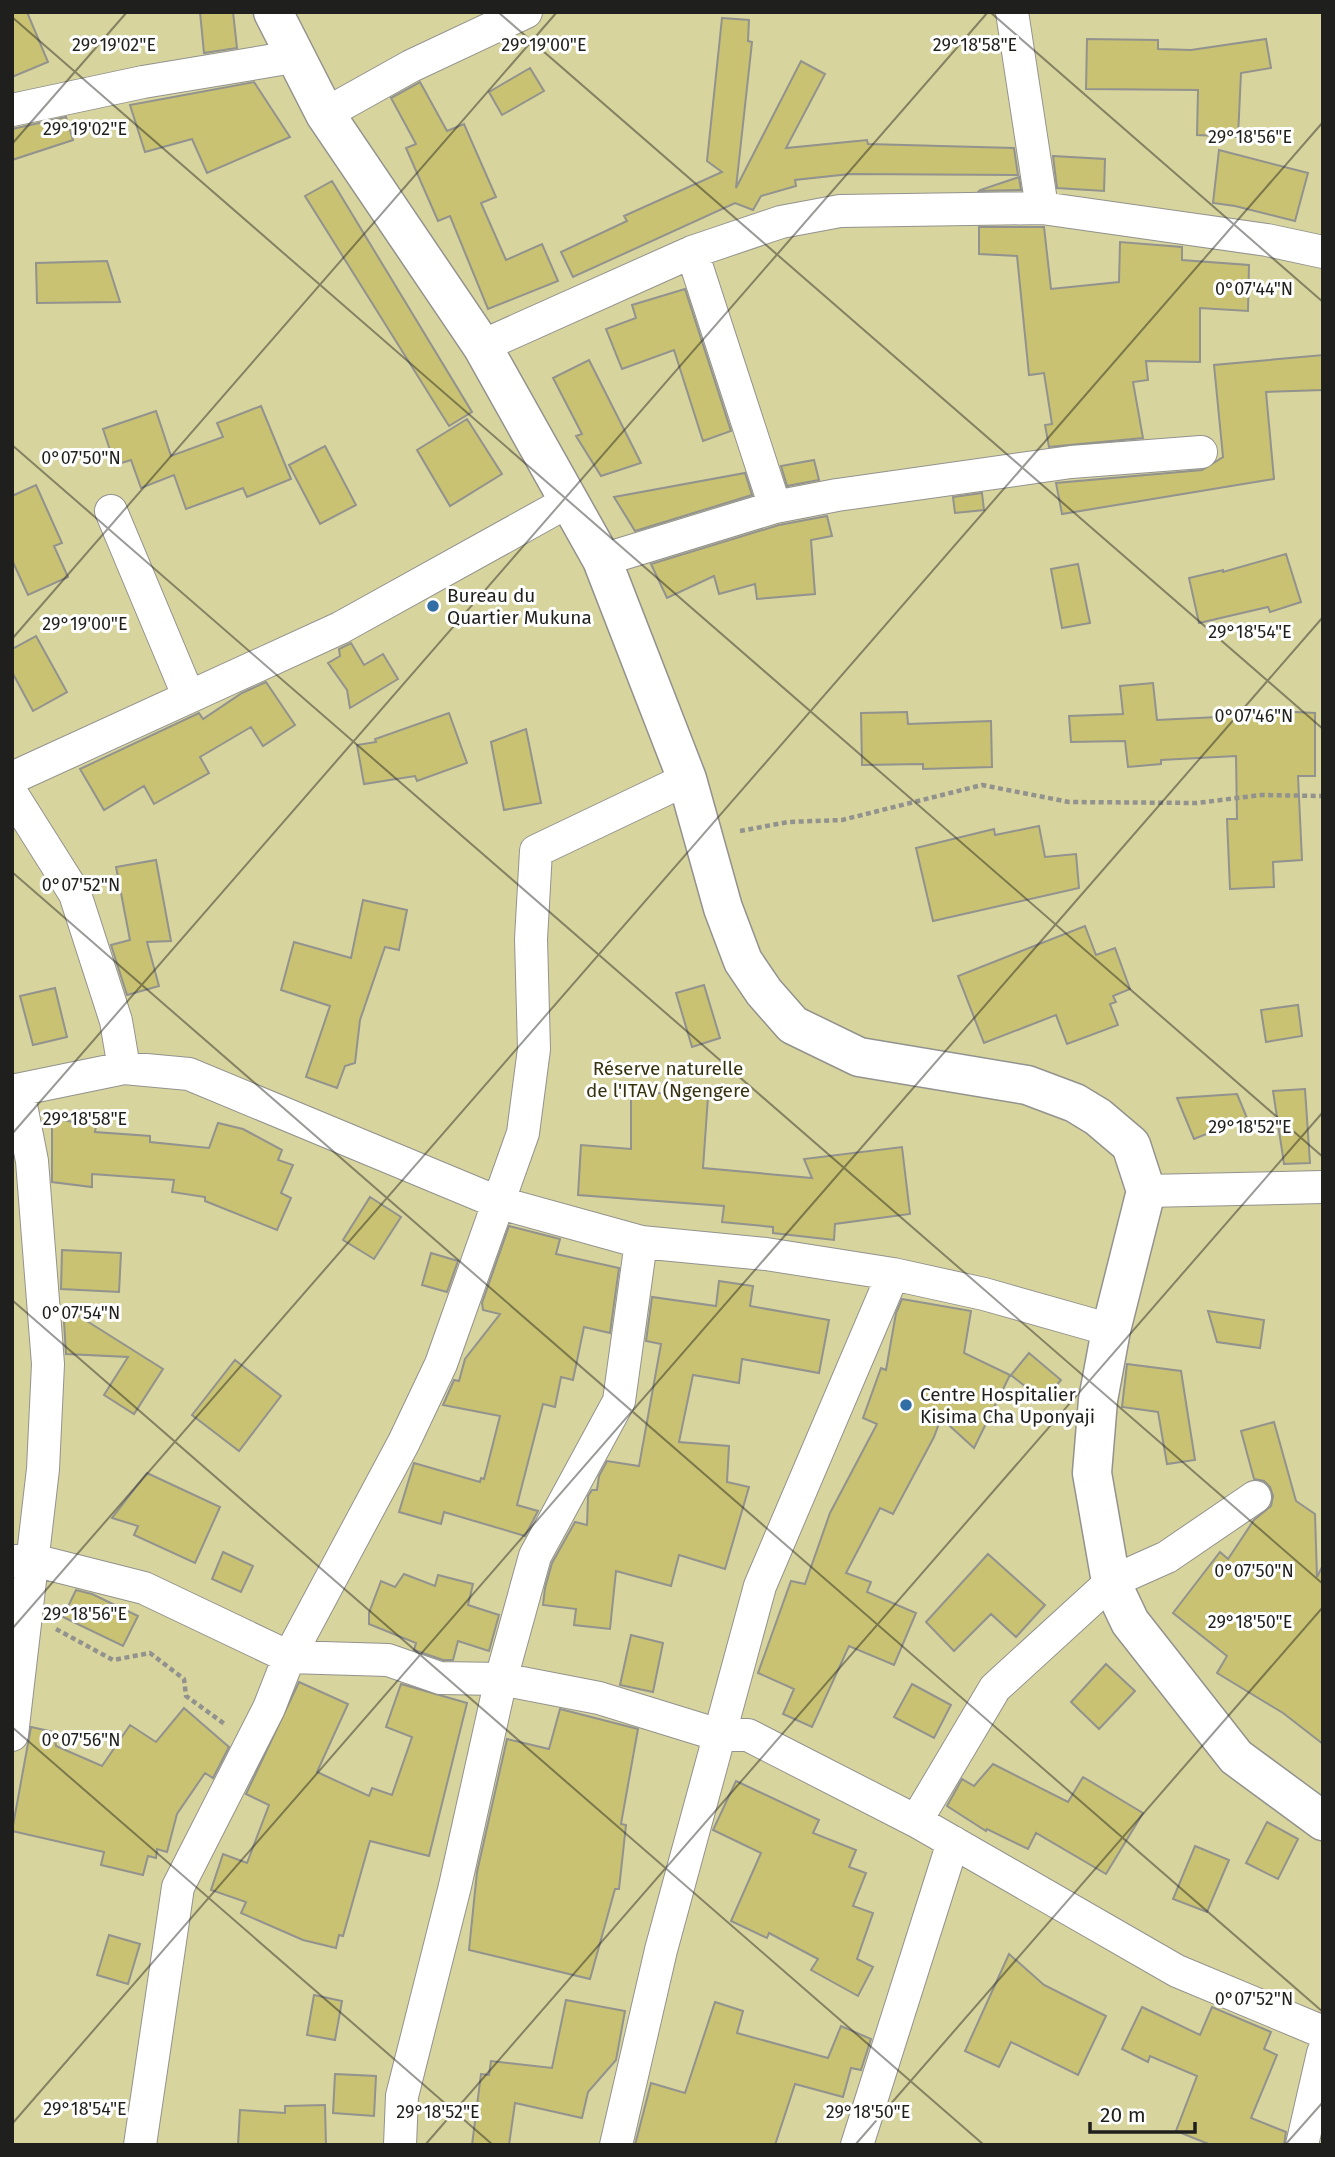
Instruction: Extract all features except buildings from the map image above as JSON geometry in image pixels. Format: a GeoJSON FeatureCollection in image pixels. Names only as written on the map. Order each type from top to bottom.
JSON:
{"type":"FeatureCollection","features":[{"type":"Feature","properties":{"kind":"street"},"geometry":{"type":"LineString","coordinates":[[273,12],[293,57],[325,114],[482,346],[602,560],[687,779],[723,908],[743,961],[793,1025],[859,1057],[1027,1085],[1075,1103],[1098,1117],[1131,1145],[1146,1191],[1111,1330],[1098,1400],[1092,1473],[1111,1582],[1130,1622],[1236,1756],[1317,1809]]}},
{"type":"Feature","properties":{"kind":"street"},"geometry":{"type":"LineString","coordinates":[[325,114],[411,66],[526,12]]}},
{"type":"Feature","properties":{"kind":"street"},"geometry":{"type":"LineString","coordinates":[[1012,12],[1042,208]]}},
{"type":"Feature","properties":{"kind":"street"},"geometry":{"type":"LineString","coordinates":[[12,110],[130,84],[293,57]]}},
{"type":"Feature","properties":{"kind":"street"},"geometry":{"type":"LineString","coordinates":[[482,346],[692,252],[781,222],[840,211],[1042,208],[1268,240],[1323,252]]}},
{"type":"Feature","properties":{"kind":"street"},"geometry":{"type":"LineString","coordinates":[[692,252],[775,507]]}},
{"type":"Feature","properties":{"kind":"street"},"geometry":{"type":"LineString","coordinates":[[602,560],[775,507],[837,495],[1057,464],[1201,452]]}},
{"type":"Feature","properties":{"kind":"street"},"geometry":{"type":"LineString","coordinates":[[12,778],[188,695],[340,628],[569,501]]}},
{"type":"Feature","properties":{"kind":"street"},"geometry":{"type":"LineString","coordinates":[[111,511],[188,695]]}},
{"type":"Feature","properties":{"kind":"street"},"geometry":{"type":"LineString","coordinates":[[140,2145],[178,1887],[269,1708],[289,1657],[404,1442],[441,1364],[523,1133],[534,1049],[531,939],[536,851],[687,779]]}},
{"type":"Feature","properties":{"kind":"street"},"geometry":{"type":"LineString","coordinates":[[12,794],[75,894],[116,1021],[124,1068]]}},
{"type":"Feature","properties":{"kind":"street"},"geometry":{"type":"LineString","coordinates":[[12,1735],[27,1609],[22,1561],[43,1469],[48,1364],[32,1161],[15,1091],[124,1068],[189,1074],[498,1202],[641,1242],[766,1254],[893,1274],[984,1294],[1111,1330]]}},
{"type":"Feature","properties":{"kind":"street"},"geometry":{"type":"LineString","coordinates":[[1146,1191],[1323,1187]]}},
{"type":"Feature","properties":{"kind":"street"},"geometry":{"type":"LineString","coordinates":[[400,2145],[402,2096],[455,1886],[501,1679],[535,1556],[619,1401],[641,1242]]}},
{"type":"Feature","properties":{"kind":"street"},"geometry":{"type":"LineString","coordinates":[[616,2145],[661,1950],[760,1586],[893,1274]]}},
{"type":"Feature","properties":{"kind":"street"},"geometry":{"type":"LineString","coordinates":[[916,1821],[995,1688],[1111,1582],[1167,1557],[1255,1497]]}},
{"type":"Feature","properties":{"kind":"street"},"geometry":{"type":"LineString","coordinates":[[22,1561],[144,1588],[289,1657],[388,1660],[440,1678],[501,1679],[599,1698],[719,1735],[748,1735],[916,1821],[1177,1971],[1323,2032]]}},
{"type":"Feature","properties":{"kind":"street"},"geometry":{"type":"LineString","coordinates":[[857,2145],[953,1842]]}},
{"type":"Feature","properties":{"kind":"street"},"geometry":{"type":"LineString","coordinates":[[1302,2145],[1323,2053]]}},
{"type":"Feature","properties":{"kind":"path"},"geometry":{"type":"LineString","coordinates":[[704,837],[788,822],[842,820],[982,785],[1069,802],[1197,803],[1261,795],[1323,796]]}},
{"type":"Feature","properties":{"kind":"path"},"geometry":{"type":"LineString","coordinates":[[27,1609],[69,1638],[113,1660],[150,1653],[184,1679],[186,1696],[251,1739]]}},
{"type":"Feature","properties":{"kind":"green space","name":"Réserve naturelle de l'ITAV (Ngengere"},"geometry":{"type":"Polygon","coordinates":[[[12,12],[1323,12],[1323,2145],[12,2145],[12,12]]]}},
{"type":"Feature","properties":{"kind":"place","name":"Bureau du Quartier Mukuna"},"geometry":{"type":"Point","coordinates":[433,606]}},
{"type":"Feature","properties":{"kind":"place","name":"Centre Hospitalier Kisima Cha Uponyaji"},"geometry":{"type":"Point","coordinates":[906,1405]}}]}
